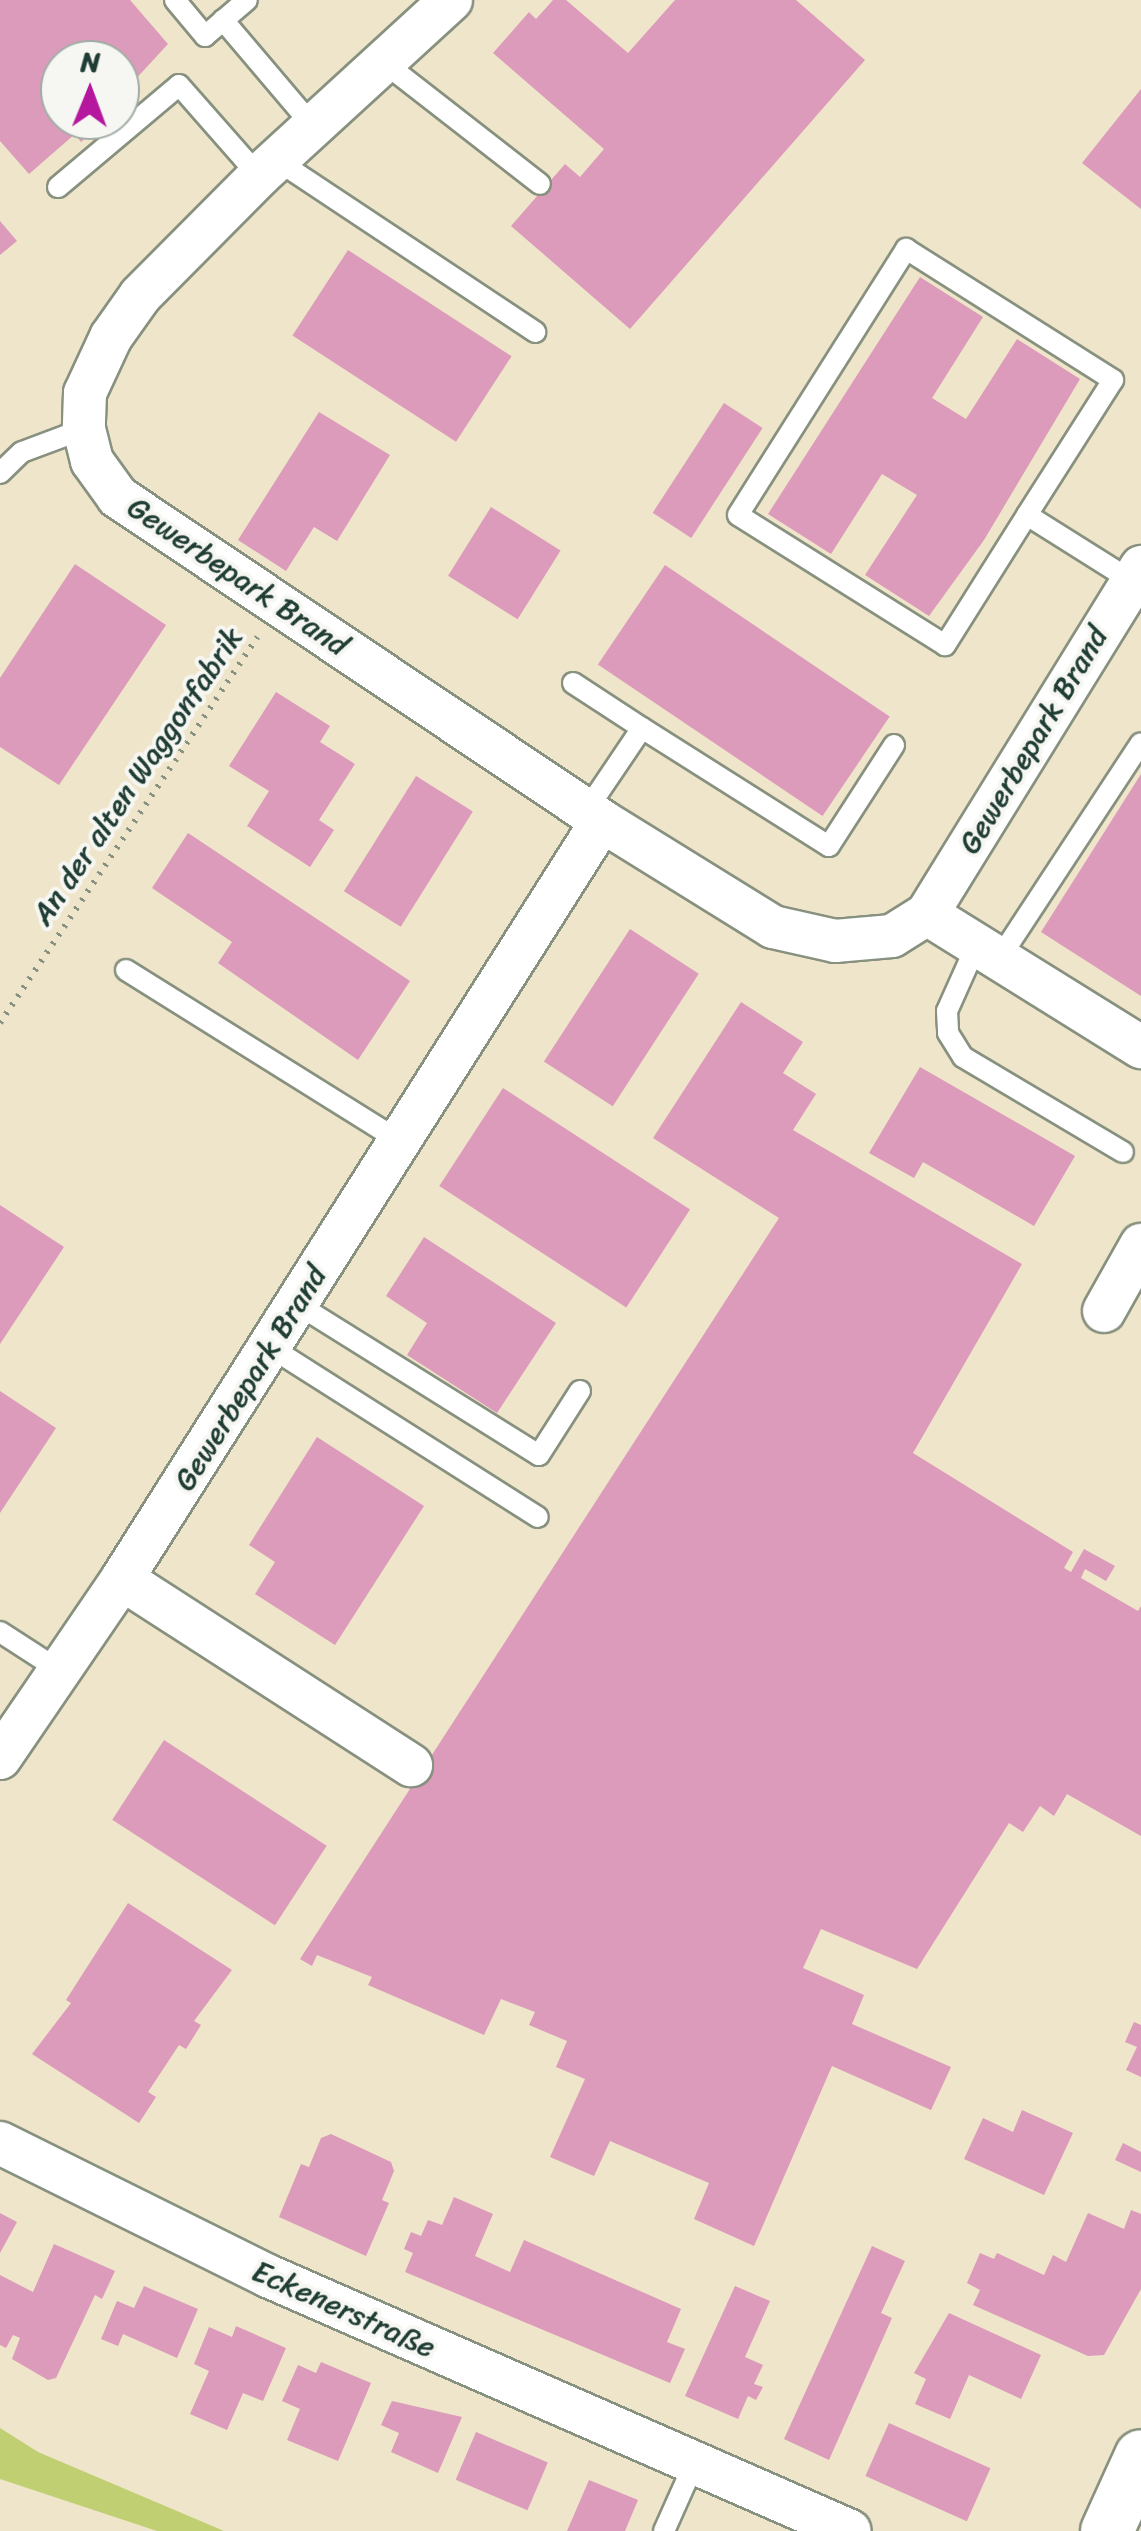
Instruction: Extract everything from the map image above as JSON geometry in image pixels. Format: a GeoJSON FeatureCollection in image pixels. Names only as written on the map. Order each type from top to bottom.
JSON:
{"type":"FeatureCollection","features":[{"type":"Feature","properties":{"kind":"street","name":"Gewerbepark Brand"},"geometry":{"type":"LineString","coordinates":[[451,0],[269,168],[140,296],[111,337],[85,393],[84,430],[92,462],[118,496],[594,816],[773,927],[835,941],[892,936],[927,914],[1136,574]]}},
{"type":"Feature","properties":{"kind":"street","name":"Gewerbepark Brand"},"geometry":{"type":"LineString","coordinates":[[0,1758],[122,1579],[401,1142],[594,816]]}},
{"type":"Feature","properties":{"kind":"street"},"geometry":{"type":"LineString","coordinates":[[927,914],[1141,1047]]}},
{"type":"Feature","properties":{"kind":"street"},"geometry":{"type":"LineString","coordinates":[[1104,1311],[1141,1245]]}},
{"type":"Feature","properties":{"kind":"street"},"geometry":{"type":"LineString","coordinates":[[122,1579],[411,1766]]}},
{"type":"Feature","properties":{"kind":"street","name":"Eckenerstraße"},"geometry":{"type":"LineString","coordinates":[[0,2143],[268,2276],[850,2531]]}},
{"type":"Feature","properties":{"kind":"street"},"geometry":{"type":"LineString","coordinates":[[1107,2531],[1141,2456]]}},
{"type":"Feature","properties":{"kind":"lane"},"geometry":{"type":"LineString","coordinates":[[174,0],[204,36],[246,0]]}},
{"type":"Feature","properties":{"kind":"lane"},"geometry":{"type":"LineString","coordinates":[[223,20],[313,126]]}},
{"type":"Feature","properties":{"kind":"lane"},"geometry":{"type":"LineString","coordinates":[[382,62],[540,184]]}},
{"type":"Feature","properties":{"kind":"lane"},"geometry":{"type":"LineString","coordinates":[[58,186],[179,85],[269,168],[535,332]]}},
{"type":"Feature","properties":{"kind":"lane"},"geometry":{"type":"LineString","coordinates":[[906,250],[1113,380],[1028,515],[945,645],[738,515],[906,250]]}},
{"type":"Feature","properties":{"kind":"lane"},"geometry":{"type":"LineString","coordinates":[[0,472],[22,452],[84,430]]}},
{"type":"Feature","properties":{"kind":"lane"},"geometry":{"type":"LineString","coordinates":[[1028,515],[1136,574]]}},
{"type":"Feature","properties":{"kind":"lane"},"geometry":{"type":"LineString","coordinates":[[573,683],[829,846],[894,746]]}},
{"type":"Feature","properties":{"kind":"lane"},"geometry":{"type":"LineString","coordinates":[[594,816],[642,728]]}},
{"type":"Feature","properties":{"kind":"lane"},"geometry":{"type":"LineString","coordinates":[[1123,1152],[963,1057],[948,1033],[946,1011],[1141,742]]}},
{"type":"Feature","properties":{"kind":"lane"},"geometry":{"type":"LineString","coordinates":[[126,970],[401,1142]]}},
{"type":"Feature","properties":{"kind":"lane"},"geometry":{"type":"LineString","coordinates":[[297,1304],[539,1454],[580,1391]]}},
{"type":"Feature","properties":{"kind":"lane"},"geometry":{"type":"LineString","coordinates":[[270,1347],[538,1518]]}},
{"type":"Feature","properties":{"kind":"lane"},"geometry":{"type":"LineString","coordinates":[[0,1632],[59,1670]]}},
{"type":"Feature","properties":{"kind":"lane"},"geometry":{"type":"LineString","coordinates":[[664,2531],[694,2464]]}},
{"type":"Feature","properties":{"kind":"path","name":"An der alten Waggonfabrik"},"geometry":{"type":"LineString","coordinates":[[0,1023],[279,603]]}},
{"type":"Feature","properties":{"kind":"green space"},"geometry":{"type":"Polygon","coordinates":[[[0,2428],[38,2452],[224,2531],[157,2531],[0,2479],[0,2428]]]}},
{"type":"Feature","properties":{"kind":"building"},"geometry":{"type":"Polygon","coordinates":[[[0,0],[130,0],[168,44],[140,74],[140,40],[40,40],[40,140],[68,140],[29,174],[0,141],[0,0]]]}},
{"type":"Feature","properties":{"kind":"building"},"geometry":{"type":"Polygon","coordinates":[[[553,0],[566,0],[628,53],[675,0],[796,0],[865,60],[630,329],[511,226],[565,164],[580,177],[604,149],[493,53],[529,12],[536,19],[553,0]]]}},
{"type":"Feature","properties":{"kind":"building"},"geometry":{"type":"Polygon","coordinates":[[[1141,89],[1141,209],[1082,163],[1141,89]]]}},
{"type":"Feature","properties":{"kind":"building"},"geometry":{"type":"Polygon","coordinates":[[[0,221],[17,241],[0,255],[0,221]]]}},
{"type":"Feature","properties":{"kind":"building"},"geometry":{"type":"Polygon","coordinates":[[[348,250],[512,356],[456,442],[292,336],[348,250]]]}},
{"type":"Feature","properties":{"kind":"building"},"geometry":{"type":"Polygon","coordinates":[[[920,277],[983,317],[932,398],[966,419],[1017,339],[1080,379],[984,540],[929,616],[865,575],[917,495],[882,474],[831,554],[768,514],[920,277]]]}},
{"type":"Feature","properties":{"kind":"building"},"geometry":{"type":"Polygon","coordinates":[[[724,403],[763,428],[691,538],[653,513],[724,403]]]}},
{"type":"Feature","properties":{"kind":"building"},"geometry":{"type":"Polygon","coordinates":[[[319,412],[390,455],[337,541],[314,527],[286,571],[238,540],[319,412]]]}},
{"type":"Feature","properties":{"kind":"building"},"geometry":{"type":"Polygon","coordinates":[[[491,507],[561,550],[518,619],[448,576],[491,507]]]}},
{"type":"Feature","properties":{"kind":"building"},"geometry":{"type":"Polygon","coordinates":[[[75,564],[166,625],[59,785],[0,747],[0,678],[75,564]]]}},
{"type":"Feature","properties":{"kind":"building"},"geometry":{"type":"Polygon","coordinates":[[[665,565],[890,717],[823,816],[598,664],[665,565]]]}},
{"type":"Feature","properties":{"kind":"building"},"geometry":{"type":"Polygon","coordinates":[[[276,692],[330,726],[320,742],[355,764],[319,820],[334,830],[310,867],[247,826],[269,791],[229,766],[276,692]]]}},
{"type":"Feature","properties":{"kind":"building"},"geometry":{"type":"Polygon","coordinates":[[[1141,774],[1141,996],[1041,932],[1141,774]]]}},
{"type":"Feature","properties":{"kind":"building"},"geometry":{"type":"Polygon","coordinates":[[[416,776],[473,812],[401,927],[344,891],[416,776]]]}},
{"type":"Feature","properties":{"kind":"building"},"geometry":{"type":"Polygon","coordinates":[[[188,833],[410,981],[358,1060],[218,963],[232,942],[152,888],[188,833]]]}},
{"type":"Feature","properties":{"kind":"building"},"geometry":{"type":"Polygon","coordinates":[[[630,929],[699,974],[613,1106],[544,1062],[630,929]]]}},
{"type":"Feature","properties":{"kind":"building"},"geometry":{"type":"Polygon","coordinates":[[[741,1002],[803,1042],[783,1073],[816,1094],[793,1130],[1022,1264],[913,1453],[1073,1552],[1064,1568],[1071,1572],[1084,1549],[1115,1566],[1106,1581],[1085,1569],[1081,1578],[1138,1611],[1141,1606],[1141,1836],[1067,1794],[1054,1816],[1040,1806],[1023,1832],[1009,1823],[917,1969],[821,1929],[803,1968],[864,1995],[852,2024],[951,2067],[931,2110],[832,2066],[754,2246],[694,2219],[709,2183],[610,2141],[594,2176],[550,2157],[585,2079],[556,2067],[567,2041],[529,2025],[535,2012],[501,1999],[484,2035],[368,1985],[372,1977],[317,1955],[312,1966],[300,1959],[779,1218],[653,1138],[741,1002]]]}},
{"type":"Feature","properties":{"kind":"building"},"geometry":{"type":"Polygon","coordinates":[[[920,1067],[1075,1156],[1034,1226],[923,1162],[914,1178],[869,1153],[920,1067]]]}},
{"type":"Feature","properties":{"kind":"building"},"geometry":{"type":"Polygon","coordinates":[[[503,1088],[690,1209],[626,1308],[439,1186],[503,1088]]]}},
{"type":"Feature","properties":{"kind":"building"},"geometry":{"type":"Polygon","coordinates":[[[0,1205],[64,1247],[0,1344],[0,1205]]]}},
{"type":"Feature","properties":{"kind":"building"},"geometry":{"type":"Polygon","coordinates":[[[424,1237],[556,1323],[497,1413],[407,1355],[427,1323],[386,1296],[424,1237]]]}},
{"type":"Feature","properties":{"kind":"building"},"geometry":{"type":"Polygon","coordinates":[[[0,1391],[56,1428],[0,1513],[0,1391]]]}},
{"type":"Feature","properties":{"kind":"building"},"geometry":{"type":"Polygon","coordinates":[[[317,1437],[424,1506],[335,1645],[255,1594],[275,1562],[249,1545],[317,1437]]]}},
{"type":"Feature","properties":{"kind":"building"},"geometry":{"type":"Polygon","coordinates":[[[164,1740],[327,1846],[275,1925],[112,1820],[164,1740]]]}},
{"type":"Feature","properties":{"kind":"building"},"geometry":{"type":"Polygon","coordinates":[[[128,1903],[232,1970],[194,2021],[201,2025],[186,2049],[179,2045],[148,2092],[156,2097],[139,2123],[32,2054],[71,2003],[66,2000],[128,1903]]]}},
{"type":"Feature","properties":{"kind":"building"},"geometry":{"type":"Polygon","coordinates":[[[1134,2022],[1141,2025],[1141,2077],[1126,2070],[1137,2047],[1125,2042],[1134,2022]]]}},
{"type":"Feature","properties":{"kind":"building"},"geometry":{"type":"Polygon","coordinates":[[[1022,2110],[1073,2133],[1044,2195],[964,2159],[983,2118],[1013,2132],[1022,2110]]]}},
{"type":"Feature","properties":{"kind":"building"},"geometry":{"type":"Polygon","coordinates":[[[331,2134],[391,2162],[394,2171],[382,2200],[389,2203],[366,2256],[279,2217],[301,2164],[309,2167],[321,2138],[331,2134]]]}},
{"type":"Feature","properties":{"kind":"building"},"geometry":{"type":"Polygon","coordinates":[[[1123,2143],[1141,2152],[1141,2172],[1115,2160],[1123,2143]]]}},
{"type":"Feature","properties":{"kind":"building"},"geometry":{"type":"Polygon","coordinates":[[[454,2197],[493,2214],[475,2256],[510,2272],[524,2240],[681,2309],[667,2342],[685,2349],[670,2383],[405,2272],[413,2253],[404,2249],[411,2232],[421,2236],[428,2220],[442,2225],[454,2197]]]}},
{"type":"Feature","properties":{"kind":"building"},"geometry":{"type":"Polygon","coordinates":[[[1131,2210],[1141,2214],[1141,2289],[1104,2355],[1088,2356],[973,2305],[980,2290],[967,2283],[980,2253],[994,2259],[997,2253],[1044,2275],[1053,2255],[1066,2262],[1088,2213],[1124,2229],[1131,2210]]]}},
{"type":"Feature","properties":{"kind":"building"},"geometry":{"type":"Polygon","coordinates":[[[0,2213],[17,2222],[0,2253],[0,2213]]]}},
{"type":"Feature","properties":{"kind":"building"},"geometry":{"type":"Polygon","coordinates":[[[54,2244],[115,2271],[102,2299],[95,2295],[56,2378],[48,2380],[12,2359],[20,2338],[13,2335],[6,2348],[0,2345],[0,2275],[33,2292],[54,2244]]]}},
{"type":"Feature","properties":{"kind":"building"},"geometry":{"type":"Polygon","coordinates":[[[872,2246],[905,2261],[881,2313],[892,2318],[829,2460],[784,2439],[872,2246]]]}},
{"type":"Feature","properties":{"kind":"building"},"geometry":{"type":"Polygon","coordinates":[[[144,2286],[198,2309],[177,2358],[123,2334],[118,2346],[101,2339],[117,2301],[134,2308],[144,2286]]]}},
{"type":"Feature","properties":{"kind":"building"},"geometry":{"type":"Polygon","coordinates":[[[735,2286],[770,2301],[745,2357],[763,2365],[754,2384],[763,2387],[756,2400],[748,2396],[738,2419],[685,2396],[735,2286]]]}},
{"type":"Feature","properties":{"kind":"building"},"geometry":{"type":"Polygon","coordinates":[[[949,2313],[1041,2355],[1021,2399],[969,2375],[950,2419],[915,2404],[926,2379],[914,2373],[949,2313]]]}},
{"type":"Feature","properties":{"kind":"building"},"geometry":{"type":"Polygon","coordinates":[[[236,2326],[286,2348],[263,2401],[243,2393],[227,2430],[190,2414],[209,2371],[194,2364],[209,2327],[232,2337],[236,2326]]]}},
{"type":"Feature","properties":{"kind":"building"},"geometry":{"type":"Polygon","coordinates":[[[321,2362],[371,2383],[338,2461],[287,2440],[300,2409],[282,2401],[298,2365],[316,2373],[321,2362]]]}},
{"type":"Feature","properties":{"kind":"building"},"geometry":{"type":"Polygon","coordinates":[[[392,2401],[462,2417],[438,2473],[391,2452],[399,2433],[381,2425],[392,2401]]]}},
{"type":"Feature","properties":{"kind":"building"},"geometry":{"type":"Polygon","coordinates":[[[889,2423],[990,2468],[967,2521],[865,2476],[889,2423]]]}},
{"type":"Feature","properties":{"kind":"building"},"geometry":{"type":"Polygon","coordinates":[[[476,2432],[548,2462],[527,2510],[456,2480],[476,2432]]]}},
{"type":"Feature","properties":{"kind":"building"},"geometry":{"type":"Polygon","coordinates":[[[589,2480],[638,2500],[625,2531],[567,2531],[589,2480]]]}}]}
